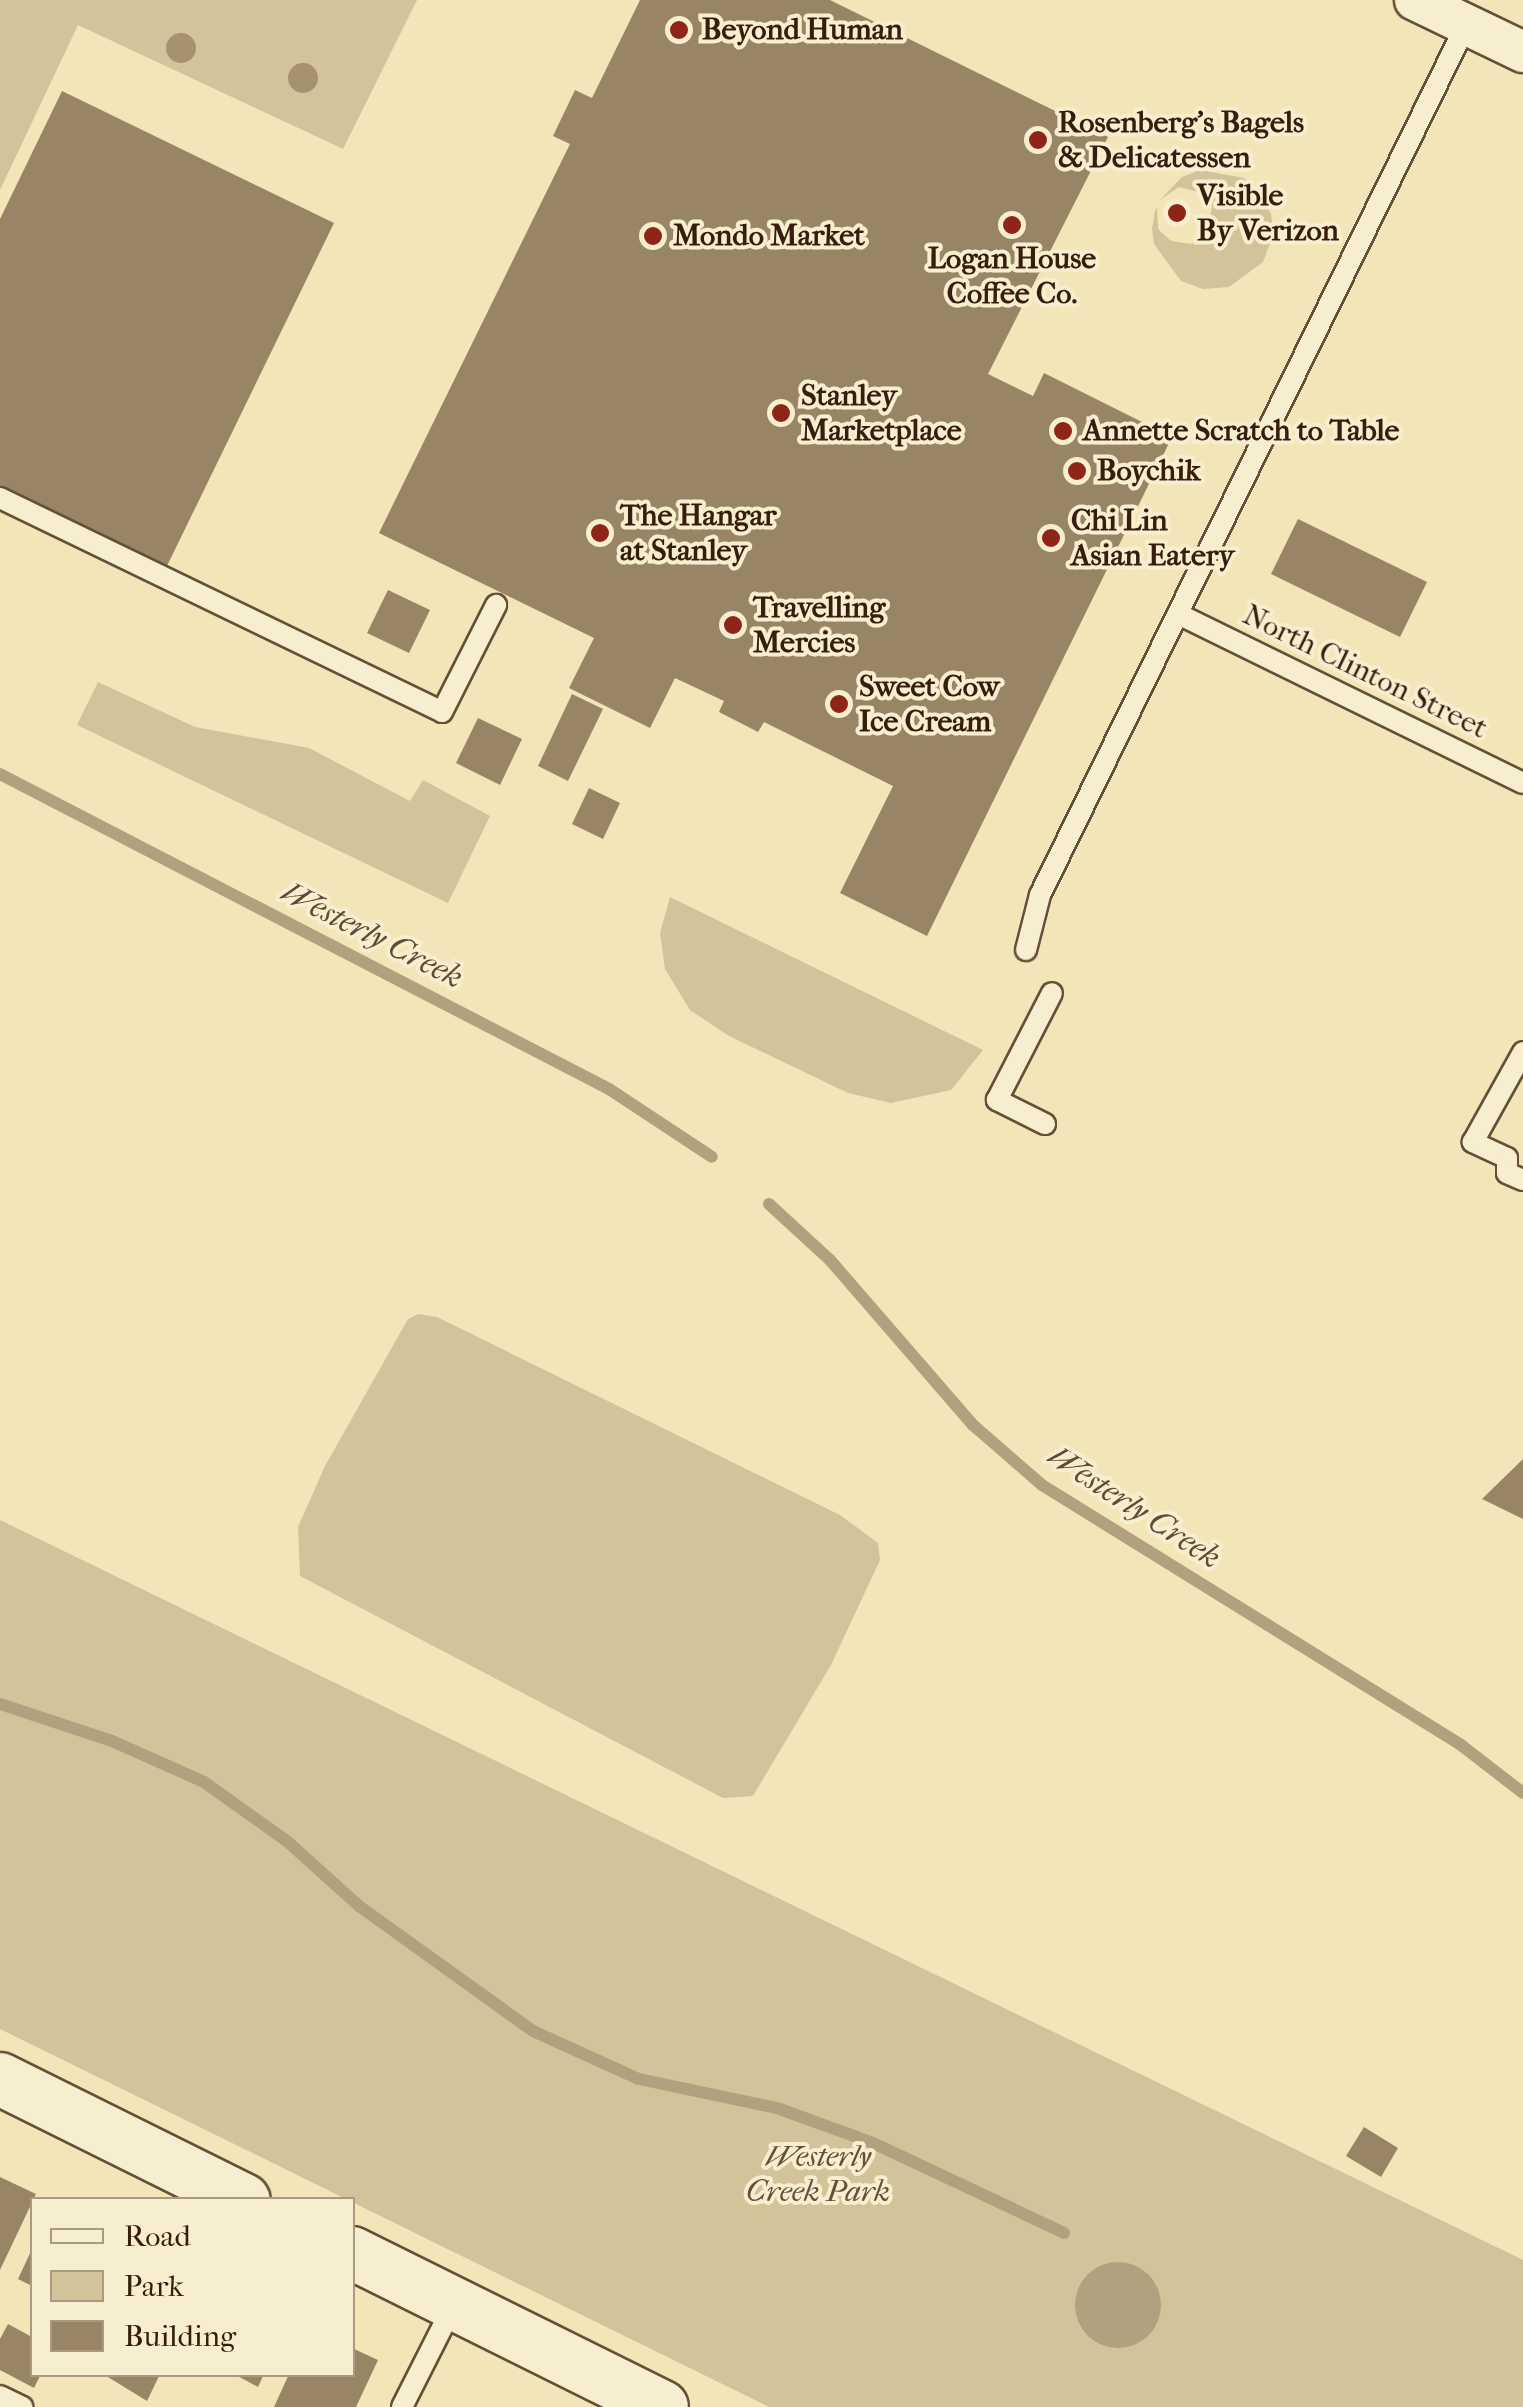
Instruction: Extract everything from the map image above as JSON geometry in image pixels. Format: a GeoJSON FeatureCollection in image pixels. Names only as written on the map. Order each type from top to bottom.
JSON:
{"type":"FeatureCollection","features":[{"type":"Feature","properties":{"kind":"street"},"geometry":{"type":"LineString","coordinates":[[1414,0],[1523,52]]}},
{"type":"Feature","properties":{"kind":"street"},"geometry":{"type":"LineString","coordinates":[[0,2078],[238,2197]]}},
{"type":"Feature","properties":{"kind":"street"},"geometry":{"type":"LineString","coordinates":[[355,2255],[662,2407]]}},
{"type":"Feature","properties":{"kind":"lane"},"geometry":{"type":"LineString","coordinates":[[1026,950],[1040,895],[1466,25]]}},
{"type":"Feature","properties":{"kind":"lane"},"geometry":{"type":"LineString","coordinates":[[0,498],[442,712],[496,605]]}},
{"type":"Feature","properties":{"kind":"lane","name":"North Clinton Street"},"geometry":{"type":"LineString","coordinates":[[1180,614],[1523,783]]}},
{"type":"Feature","properties":{"kind":"lane"},"geometry":{"type":"LineString","coordinates":[[1044,1124],[997,1100],[1052,993]]}},
{"type":"Feature","properties":{"kind":"lane"},"geometry":{"type":"LineString","coordinates":[[1523,1052],[1473,1142],[1515,1156],[1507,1172],[1523,1180]]}},
{"type":"Feature","properties":{"kind":"lane"},"geometry":{"type":"LineString","coordinates":[[402,2407],[454,2304]]}},
{"type":"Feature","properties":{"kind":"lane"},"geometry":{"type":"LineString","coordinates":[[0,2396],[23,2407]]}},
{"type":"Feature","properties":{"kind":"green space"},"geometry":{"type":"Polygon","coordinates":[[[0,0],[417,0],[343,149],[78,25],[0,190],[0,0]]]}},
{"type":"Feature","properties":{"kind":"green space"},"geometry":{"type":"Polygon","coordinates":[[[1200,170],[1244,178],[1271,213],[1273,236],[1263,262],[1229,287],[1203,289],[1181,281],[1154,244],[1152,229],[1157,207],[1158,229],[1171,241],[1191,244],[1207,234],[1212,207],[1202,193],[1179,187],[1160,200],[1182,177],[1200,170]]]}},
{"type":"Feature","properties":{"kind":"green space"},"geometry":{"type":"Polygon","coordinates":[[[98,682],[195,727],[309,748],[410,801],[423,780],[490,816],[448,903],[77,725],[98,682]]]}},
{"type":"Feature","properties":{"kind":"green space"},"geometry":{"type":"Polygon","coordinates":[[[670,897],[983,1050],[951,1090],[891,1103],[848,1093],[729,1036],[690,1010],[665,969],[660,933],[670,897]]]}},
{"type":"Feature","properties":{"kind":"green space"},"geometry":{"type":"Polygon","coordinates":[[[418,1314],[437,1317],[840,1515],[878,1543],[880,1560],[831,1665],[753,1796],[723,1798],[300,1576],[298,1527],[325,1466],[408,1319],[418,1314]]]}},
{"type":"Feature","properties":{"kind":"green space","name":"Westerly Creek Park"},"geometry":{"type":"Polygon","coordinates":[[[0,1520],[1523,2260],[1523,2407],[769,2407],[355,2203],[355,2197],[342,2197],[0,2029],[0,1520]]]}},
{"type":"Feature","properties":{"kind":"shaded area"},"geometry":{"type":"Polygon","coordinates":[[[1118,2262],[1142,2269],[1154,2281],[1161,2305],[1154,2329],[1142,2341],[1118,2348],[1094,2341],[1082,2329],[1075,2305],[1082,2281],[1094,2269],[1118,2262]]]}},
{"type":"Feature","properties":{"kind":"building","name":"Stanley Marketplace"},"geometry":{"type":"Polygon","coordinates":[[[640,0],[830,0],[1108,137],[988,374],[1033,396],[1044,373],[1172,437],[927,936],[840,893],[893,786],[764,722],[758,732],[719,712],[724,701],[675,678],[650,728],[569,688],[594,638],[379,533],[570,144],[553,136],[575,90],[592,98],[640,0]]]}},
{"type":"Feature","properties":{"kind":"building"},"geometry":{"type":"Polygon","coordinates":[[[62,91],[334,223],[166,568],[0,487],[0,219],[62,91]]]}},
{"type":"Feature","properties":{"kind":"building"},"geometry":{"type":"Polygon","coordinates":[[[1298,519],[1427,582],[1400,637],[1271,574],[1298,519]]]}},
{"type":"Feature","properties":{"kind":"building"},"geometry":{"type":"Polygon","coordinates":[[[388,590],[430,610],[409,653],[367,633],[388,590]]]}},
{"type":"Feature","properties":{"kind":"building"},"geometry":{"type":"Polygon","coordinates":[[[572,694],[603,709],[568,781],[538,766],[572,694]]]}},
{"type":"Feature","properties":{"kind":"building"},"geometry":{"type":"Polygon","coordinates":[[[478,718],[522,739],[500,785],[456,763],[478,718]]]}},
{"type":"Feature","properties":{"kind":"building"},"geometry":{"type":"Polygon","coordinates":[[[589,788],[620,803],[603,839],[572,824],[589,788]]]}},
{"type":"Feature","properties":{"kind":"building"},"geometry":{"type":"Polygon","coordinates":[[[1523,1459],[1523,1519],[1482,1499],[1523,1459]]]}},
{"type":"Feature","properties":{"kind":"building"},"geometry":{"type":"Polygon","coordinates":[[[1364,2127],[1398,2148],[1381,2177],[1346,2156],[1364,2127]]]}},
{"type":"Feature","properties":{"kind":"building"},"geometry":{"type":"Polygon","coordinates":[[[0,2177],[36,2194],[30,2197],[30,2207],[0,2270],[0,2177]]]}},
{"type":"Feature","properties":{"kind":"building"},"geometry":{"type":"Polygon","coordinates":[[[30,2253],[30,2285],[18,2279],[30,2253]]]}},
{"type":"Feature","properties":{"kind":"building"},"geometry":{"type":"Polygon","coordinates":[[[8,2324],[30,2336],[30,2377],[40,2377],[34,2388],[0,2370],[0,2339],[8,2324]]]}},
{"type":"Feature","properties":{"kind":"building"},"geometry":{"type":"Polygon","coordinates":[[[355,2349],[378,2360],[356,2407],[274,2407],[288,2377],[355,2377],[355,2349]]]}},
{"type":"Feature","properties":{"kind":"building"},"geometry":{"type":"Polygon","coordinates":[[[108,2377],[159,2377],[147,2401],[108,2377]]]}},
{"type":"Feature","properties":{"kind":"building"},"geometry":{"type":"Polygon","coordinates":[[[240,2377],[263,2377],[258,2387],[240,2377]]]}},
{"type":"Feature","properties":{"kind":"waterway","name":"Westerly Creek"},"geometry":{"type":"LineString","coordinates":[[0,774],[609,1089],[712,1157]]}},
{"type":"Feature","properties":{"kind":"waterway","name":"Westerly Creek"},"geometry":{"type":"LineString","coordinates":[[769,1204],[830,1260],[973,1425],[1042,1485],[1461,1745],[1523,1793]]}},
{"type":"Feature","properties":{"kind":"waterway"},"geometry":{"type":"LineString","coordinates":[[0,1704],[112,1741],[204,1782],[288,1842],[359,1906],[533,2031],[639,2079],[777,2108],[873,2143],[1064,2233]]}},
{"type":"Feature","properties":{"kind":"place","name":"Beyond Human"},"geometry":{"type":"Point","coordinates":[679,30]}},
{"type":"Feature","properties":{"kind":"place","name":"Rosenberg's Bagels & Delicatessen"},"geometry":{"type":"Point","coordinates":[1038,140]}},
{"type":"Feature","properties":{"kind":"place","name":"Visible By Verizon"},"geometry":{"type":"Point","coordinates":[1177,213]}},
{"type":"Feature","properties":{"kind":"place","name":"Logan House Coffee Co."},"geometry":{"type":"Point","coordinates":[1012,225]}},
{"type":"Feature","properties":{"kind":"place","name":"Mondo Market"},"geometry":{"type":"Point","coordinates":[653,236]}},
{"type":"Feature","properties":{"kind":"place","name":"Stanley Marketplace"},"geometry":{"type":"Point","coordinates":[781,413]}},
{"type":"Feature","properties":{"kind":"place","name":"Annette Scratch to Table"},"geometry":{"type":"Point","coordinates":[1063,431]}},
{"type":"Feature","properties":{"kind":"place","name":"Boychik"},"geometry":{"type":"Point","coordinates":[1077,471]}},
{"type":"Feature","properties":{"kind":"place","name":"The Hangar at Stanley"},"geometry":{"type":"Point","coordinates":[600,533]}},
{"type":"Feature","properties":{"kind":"place","name":"Chi Lin Asian Eatery"},"geometry":{"type":"Point","coordinates":[1051,538]}},
{"type":"Feature","properties":{"kind":"place","name":"Travelling Mercies"},"geometry":{"type":"Point","coordinates":[733,625]}},
{"type":"Feature","properties":{"kind":"place","name":"Sweet Cow Ice Cream"},"geometry":{"type":"Point","coordinates":[839,704]}}]}
